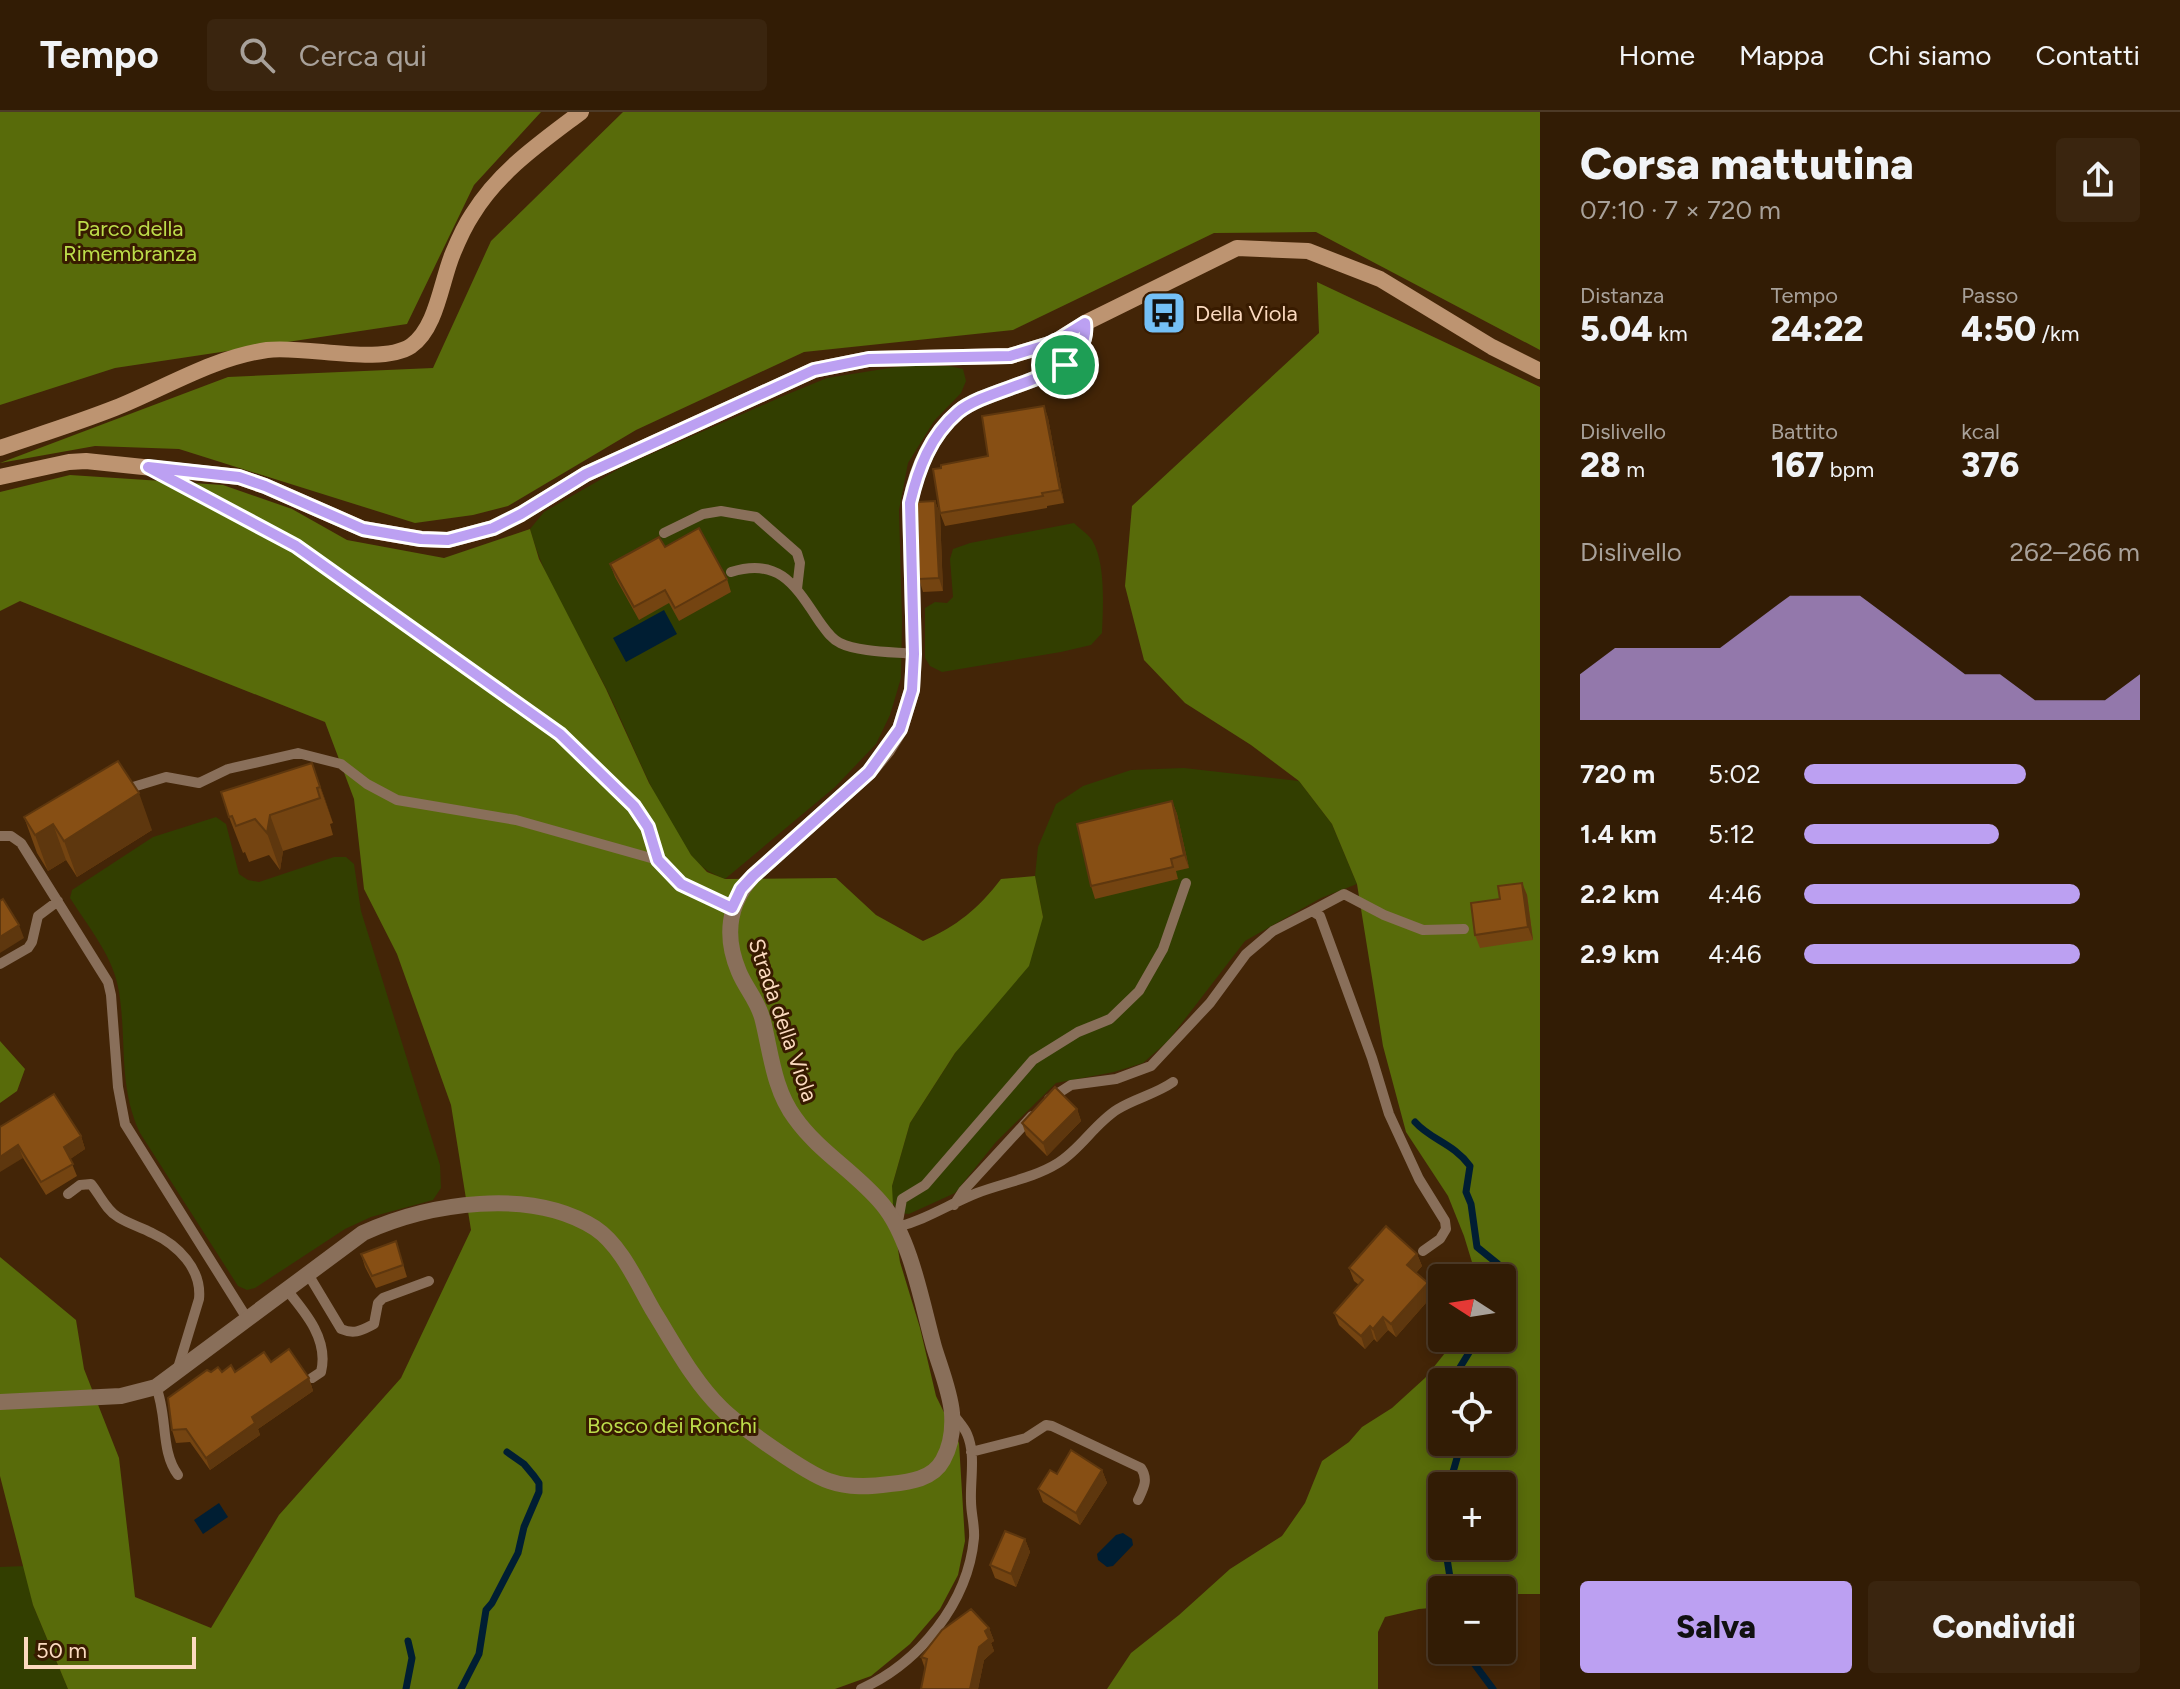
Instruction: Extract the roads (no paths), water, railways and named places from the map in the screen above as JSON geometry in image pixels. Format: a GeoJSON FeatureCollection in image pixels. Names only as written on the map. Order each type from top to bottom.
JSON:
{"type":"FeatureCollection","features":[{"type":"Feature","properties":{"kind":"street"},"geometry":{"type":"LineString","coordinates":[[0,448],[114,409],[215,363],[238,356],[295,349],[378,355],[398,352],[411,345],[432,315],[452,254],[470,217],[491,187],[510,166],[581,112]]}},
{"type":"Feature","properties":{"kind":"street"},"geometry":{"type":"LineString","coordinates":[[0,477],[69,462],[239,477],[363,529],[421,539],[448,540],[493,528],[597,468],[814,370],[869,359],[1010,356],[1053,343],[1085,323],[1237,248],[1308,251],[1380,279],[1492,347],[1540,371]]}},
{"type":"Feature","properties":{"kind":"street"},"geometry":{"type":"LineString","coordinates":[[732,908],[741,889],[753,876],[869,772],[900,729],[908,709],[914,654],[910,503],[927,451],[943,427],[959,411],[978,399],[1065,365],[1087,337],[1085,323]]}},
{"type":"Feature","properties":{"kind":"street","name":"Strada della Viola"},"geometry":{"type":"LineString","coordinates":[[0,1402],[121,1396],[156,1387],[355,1238],[388,1221],[474,1203],[515,1204],[557,1211],[599,1230],[615,1248],[673,1343],[720,1407],[807,1469],[827,1481],[853,1486],[877,1486],[929,1476],[942,1464],[950,1445],[952,1412],[910,1263],[897,1227],[884,1205],[794,1117],[776,1079],[763,1019],[755,998],[739,972],[731,944],[732,908]]}},
{"type":"Feature","properties":{"kind":"lane"},"geometry":{"type":"LineString","coordinates":[[148,467],[296,546],[560,734],[634,806],[648,827],[658,860],[681,884],[732,908]]}},
{"type":"Feature","properties":{"kind":"lane"},"geometry":{"type":"LineString","coordinates":[[664,533],[703,514],[721,511],[756,517],[797,553],[800,563],[797,589]]}},
{"type":"Feature","properties":{"kind":"lane"},"geometry":{"type":"LineString","coordinates":[[731,572],[758,566],[775,570],[797,589],[827,632],[838,642],[914,654]]}},
{"type":"Feature","properties":{"kind":"lane"},"geometry":{"type":"LineString","coordinates":[[108,801],[133,787],[166,777],[199,783],[228,769],[298,753],[341,764],[367,784],[397,800],[516,820],[658,860]]}},
{"type":"Feature","properties":{"kind":"lane"},"geometry":{"type":"LineString","coordinates":[[0,836],[11,836],[21,843],[108,982],[118,1087],[125,1124],[248,1320]]}},
{"type":"Feature","properties":{"kind":"lane"},"geometry":{"type":"LineString","coordinates":[[1173,1082],[1158,1092],[1115,1110],[1058,1164],[973,1194],[920,1221],[897,1227],[902,1199],[925,1185],[1033,1060],[1078,1032],[1110,1019],[1139,991],[1163,949],[1186,883]]}},
{"type":"Feature","properties":{"kind":"lane"},"geometry":{"type":"LineString","coordinates":[[954,1205],[970,1182],[1056,1092],[1071,1085],[1126,1077],[1151,1066],[1210,1003],[1246,954],[1273,931],[1344,894],[1384,915],[1423,930],[1464,929]]}},
{"type":"Feature","properties":{"kind":"lane"},"geometry":{"type":"LineString","coordinates":[[0,964],[28,948],[38,916],[58,901]]}},
{"type":"Feature","properties":{"kind":"lane"},"geometry":{"type":"LineString","coordinates":[[1312,911],[1320,916],[1389,1114],[1419,1179],[1445,1221],[1446,1229],[1440,1239],[1423,1251]]}},
{"type":"Feature","properties":{"kind":"lane"},"geometry":{"type":"LineString","coordinates":[[68,1194],[80,1185],[91,1184],[109,1210],[169,1243],[188,1260],[197,1274],[199,1299],[176,1373]]}},
{"type":"Feature","properties":{"kind":"lane"},"geometry":{"type":"LineString","coordinates":[[308,1274],[341,1329],[350,1332],[361,1331],[374,1324],[378,1303],[383,1298],[429,1281]]}},
{"type":"Feature","properties":{"kind":"lane"},"geometry":{"type":"LineString","coordinates":[[286,1289],[318,1333],[325,1358],[321,1372],[312,1378]]}},
{"type":"Feature","properties":{"kind":"lane"},"geometry":{"type":"LineString","coordinates":[[156,1387],[166,1424],[169,1463],[178,1475]]}},
{"type":"Feature","properties":{"kind":"lane","name":"Strada della Viola"},"geometry":{"type":"LineString","coordinates":[[861,1689],[886,1677],[943,1621],[958,1597],[969,1570],[975,1535],[971,1503],[971,1452],[967,1433],[952,1412]]}},
{"type":"Feature","properties":{"kind":"lane"},"geometry":{"type":"LineString","coordinates":[[971,1452],[1026,1438],[1046,1425],[1052,1426],[1141,1468],[1145,1483],[1138,1500]]}},
{"type":"Feature","properties":{"kind":"water"},"geometry":{"type":"Polygon","coordinates":[[[664,610],[677,634],[626,662],[613,638],[664,610]]]}},
{"type":"Feature","properties":{"kind":"water"},"geometry":{"type":"Polygon","coordinates":[[[219,1503],[228,1517],[203,1534],[194,1520],[219,1503]]]}},
{"type":"Feature","properties":{"kind":"water"},"geometry":{"type":"Polygon","coordinates":[[[1123,1533],[1132,1539],[1133,1545],[1113,1566],[1107,1567],[1098,1560],[1097,1554],[1116,1535],[1123,1533]]]}},
{"type":"Feature","properties":{"kind":"waterway"},"geometry":{"type":"LineString","coordinates":[[1415,1122],[1470,1166],[1466,1192],[1471,1204],[1477,1247],[1498,1264]]}},
{"type":"Feature","properties":{"kind":"waterway"},"geometry":{"type":"LineString","coordinates":[[1460,1368],[1469,1352]]}},
{"type":"Feature","properties":{"kind":"waterway"},"geometry":{"type":"LineString","coordinates":[[461,1689],[479,1654],[486,1610],[518,1553],[524,1527],[539,1492],[539,1483],[534,1476],[507,1452]]}},
{"type":"Feature","properties":{"kind":"waterway"},"geometry":{"type":"LineString","coordinates":[[1453,1472],[1457,1456]]}},
{"type":"Feature","properties":{"kind":"waterway"},"geometry":{"type":"LineString","coordinates":[[1447,1560],[1450,1576]]}},
{"type":"Feature","properties":{"kind":"waterway"},"geometry":{"type":"LineString","coordinates":[[406,1689],[412,1658],[408,1641]]}},
{"type":"Feature","properties":{"kind":"waterway"},"geometry":{"type":"LineString","coordinates":[[1474,1664],[1493,1689]]}},
{"type":"Feature","properties":{"kind":"place","name":"Della Viola"},"geometry":{"type":"Point","coordinates":[1164,313]}},
{"type":"Feature","properties":{"kind":"park label","name":"Parco della Rimembranza"},"geometry":{"type":"Point","coordinates":[130,240]}},
{"type":"Feature","properties":{"kind":"park label","name":"Bosco dei Ronchi"},"geometry":{"type":"Point","coordinates":[672,1425]}}]}
